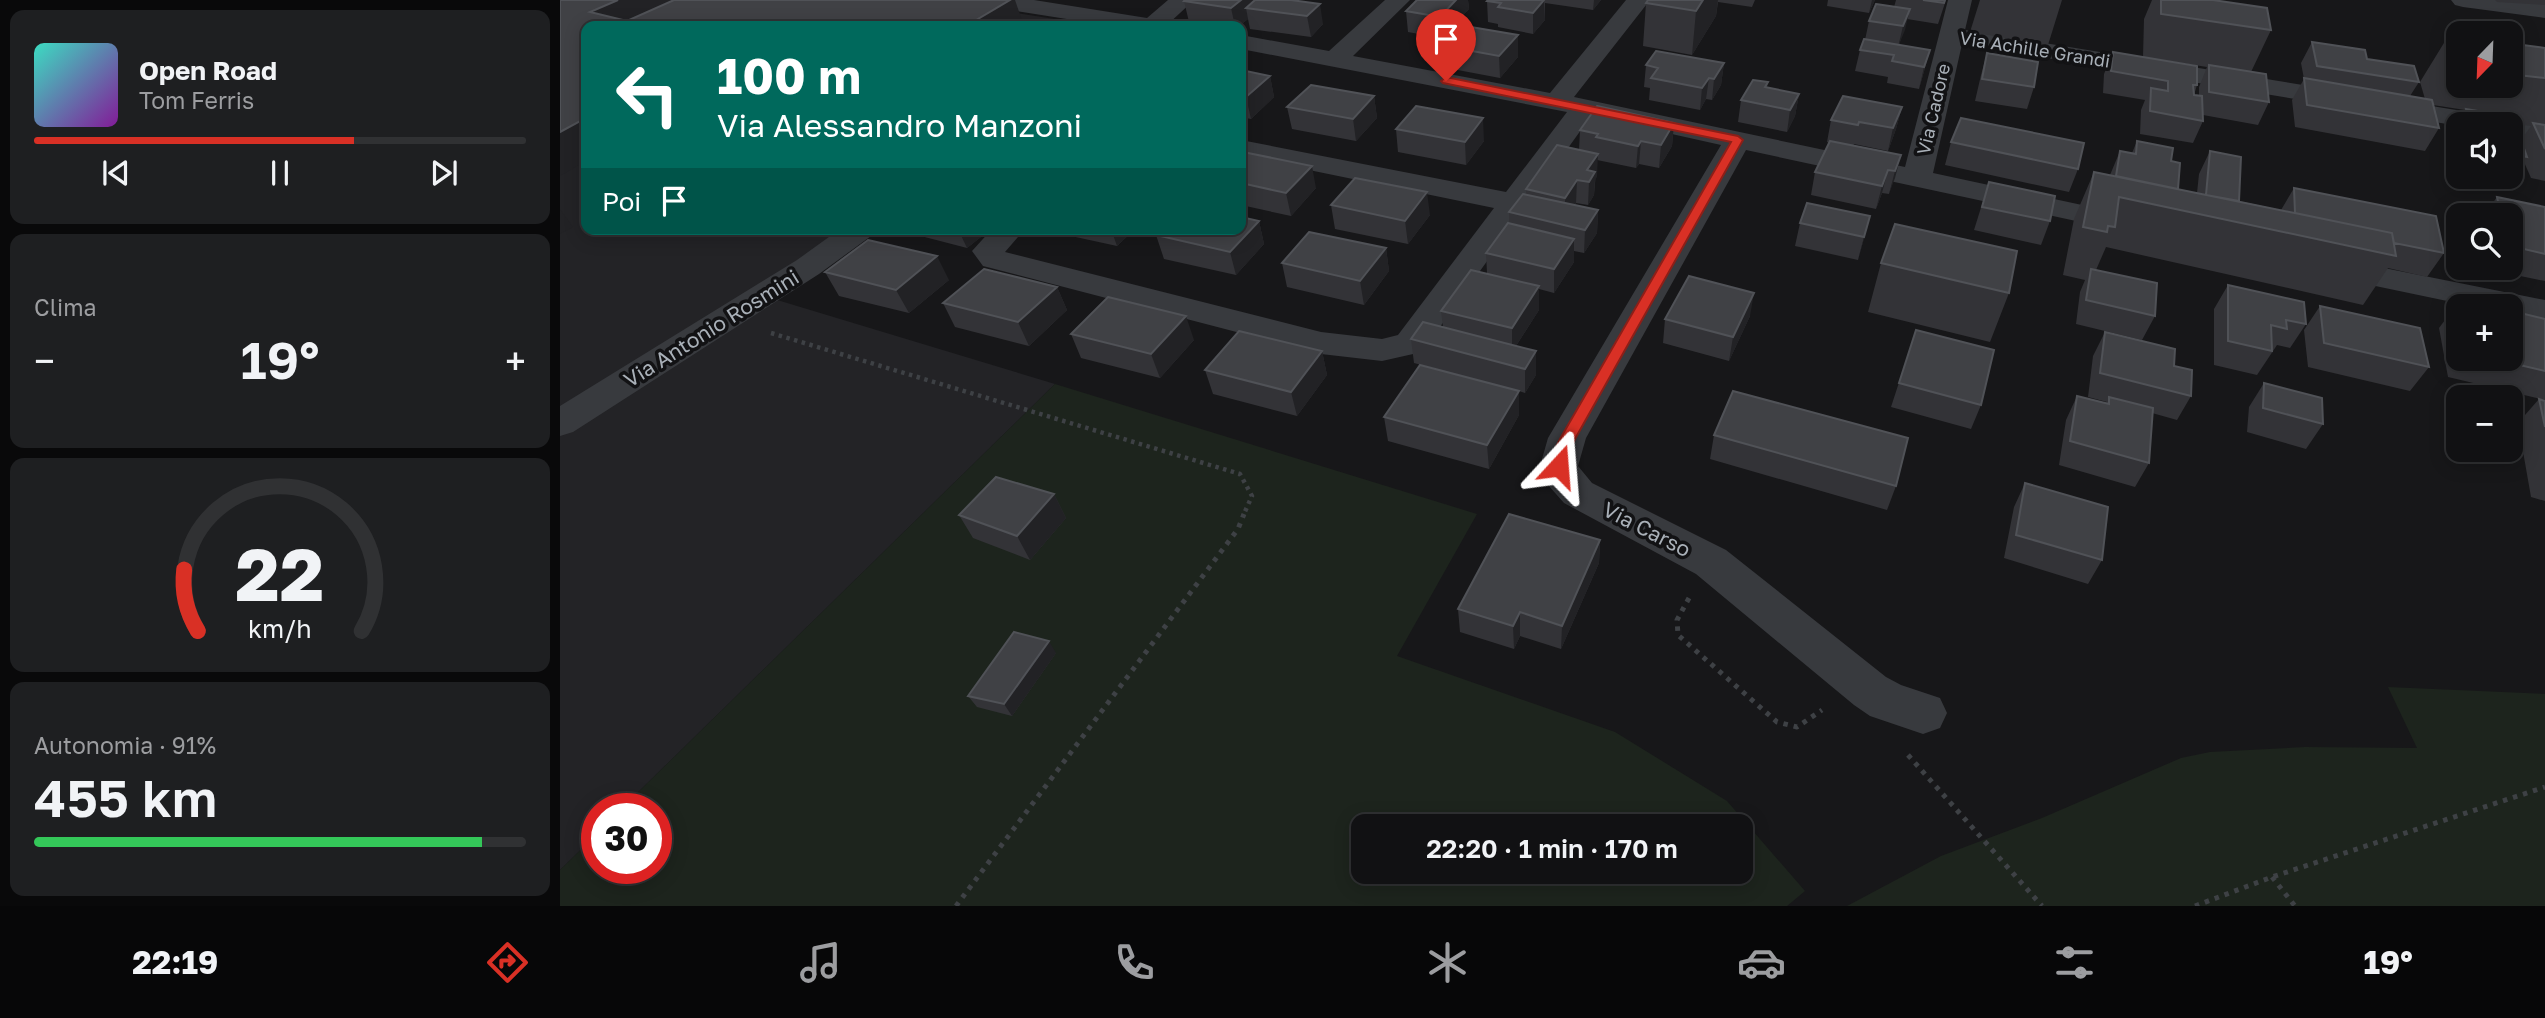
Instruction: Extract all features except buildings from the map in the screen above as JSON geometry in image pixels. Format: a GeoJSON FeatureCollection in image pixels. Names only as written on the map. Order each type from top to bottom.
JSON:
{"type":"FeatureCollection","features":[{"type":"Feature","properties":{"kind":"street"},"geometry":{"type":"LineString","coordinates":[[990,0],[1117,21]]}},
{"type":"Feature","properties":{"kind":"street"},"geometry":{"type":"LineString","coordinates":[[1154,21],[1182,0]]}},
{"type":"Feature","properties":{"kind":"street"},"geometry":{"type":"LineString","coordinates":[[1335,59],[1398,0]]}},
{"type":"Feature","properties":{"kind":"street"},"geometry":{"type":"LineString","coordinates":[[1556,102],[1638,0]]}},
{"type":"Feature","properties":{"kind":"street","name":"Via Cadore"},"geometry":{"type":"LineString","coordinates":[[1917,177],[1959,0]]}},
{"type":"Feature","properties":{"kind":"street"},"geometry":{"type":"LineString","coordinates":[[2463,0],[2545,11]]}},
{"type":"Feature","properties":{"kind":"street","name":"Via Achille Grandi"},"geometry":{"type":"LineString","coordinates":[[1951,35],[2446,116]]}},
{"type":"Feature","properties":{"kind":"street"},"geometry":{"type":"LineString","coordinates":[[1246,42],[1584,107],[2160,230]]}},
{"type":"Feature","properties":{"kind":"street"},"geometry":{"type":"LineString","coordinates":[[1004,235],[988,251],[994,259],[1321,343],[1382,350],[1410,344],[1584,107]]}},
{"type":"Feature","properties":{"kind":"street"},"geometry":{"type":"LineString","coordinates":[[2523,129],[2545,133]]}},
{"type":"Feature","properties":{"kind":"street","name":"Via Carso"},"geometry":{"type":"LineString","coordinates":[[1724,573],[1589,500],[1568,483],[1559,466],[1567,439],[1738,140]]}},
{"type":"Feature","properties":{"kind":"street"},"geometry":{"type":"LineString","coordinates":[[1246,149],[1514,203]]}},
{"type":"Feature","properties":{"kind":"street","name":"Via Antonio Rosmini"},"geometry":{"type":"LineString","coordinates":[[560,423],[808,267],[852,235]]}},
{"type":"Feature","properties":{"kind":"street"},"geometry":{"type":"LineString","coordinates":[[2308,263],[2545,311]]}},
{"type":"Feature","properties":{"kind":"street"},"geometry":{"type":"LineString","coordinates":[[1724,573],[1870,691],[1887,701],[1910,730]]}},
{"type":"Feature","properties":{"kind":"path"},"geometry":{"type":"LineString","coordinates":[[725,320],[1218,466],[1240,474],[1252,496],[1238,529],[957,906]]}},
{"type":"Feature","properties":{"kind":"path"},"geometry":{"type":"LineString","coordinates":[[1724,573],[1676,619],[1675,629],[1678,635],[1777,722],[1791,729],[1801,727],[1830,706]]}},
{"type":"Feature","properties":{"kind":"path"},"geometry":{"type":"LineString","coordinates":[[1910,730],[1953,803],[2042,906]]}},
{"type":"Feature","properties":{"kind":"path"},"geometry":{"type":"LineString","coordinates":[[2195,906],[2272,877],[2545,787]]}},
{"type":"Feature","properties":{"kind":"path"},"geometry":{"type":"LineString","coordinates":[[2272,877],[2295,906]]}},
{"type":"Feature","properties":{"kind":"shaded area"},"geometry":{"type":"Polygon","coordinates":[[[560,0],[933,0],[1068,21],[581,21],[581,235],[849,235],[764,296],[1055,384],[637,793],[581,793],[581,850],[560,870],[560,0]]]}},
{"type":"Feature","properties":{"kind":"shaded area"},"geometry":{"type":"Polygon","coordinates":[[[1055,384],[1477,514],[1397,656],[1615,732],[1727,801],[1738,814],[1351,814],[1351,884],[1753,884],[1753,831],[1805,891],[1787,906],[560,906],[560,870],[581,850],[581,884],[672,884],[672,793],[637,793],[1055,384]]]}},
{"type":"Feature","properties":{"kind":"shaded area"},"geometry":{"type":"Polygon","coordinates":[[[2388,687],[2545,694],[2545,906],[1847,906],[1941,856],[2042,818],[2181,758],[2210,752],[2305,747],[2417,748],[2388,687]]]}},
{"type":"Feature","properties":{"kind":"route"},"geometry":{"type":"LineString","coordinates":[[1446,81],[1738,140],[1567,439],[1559,466]]}}]}
